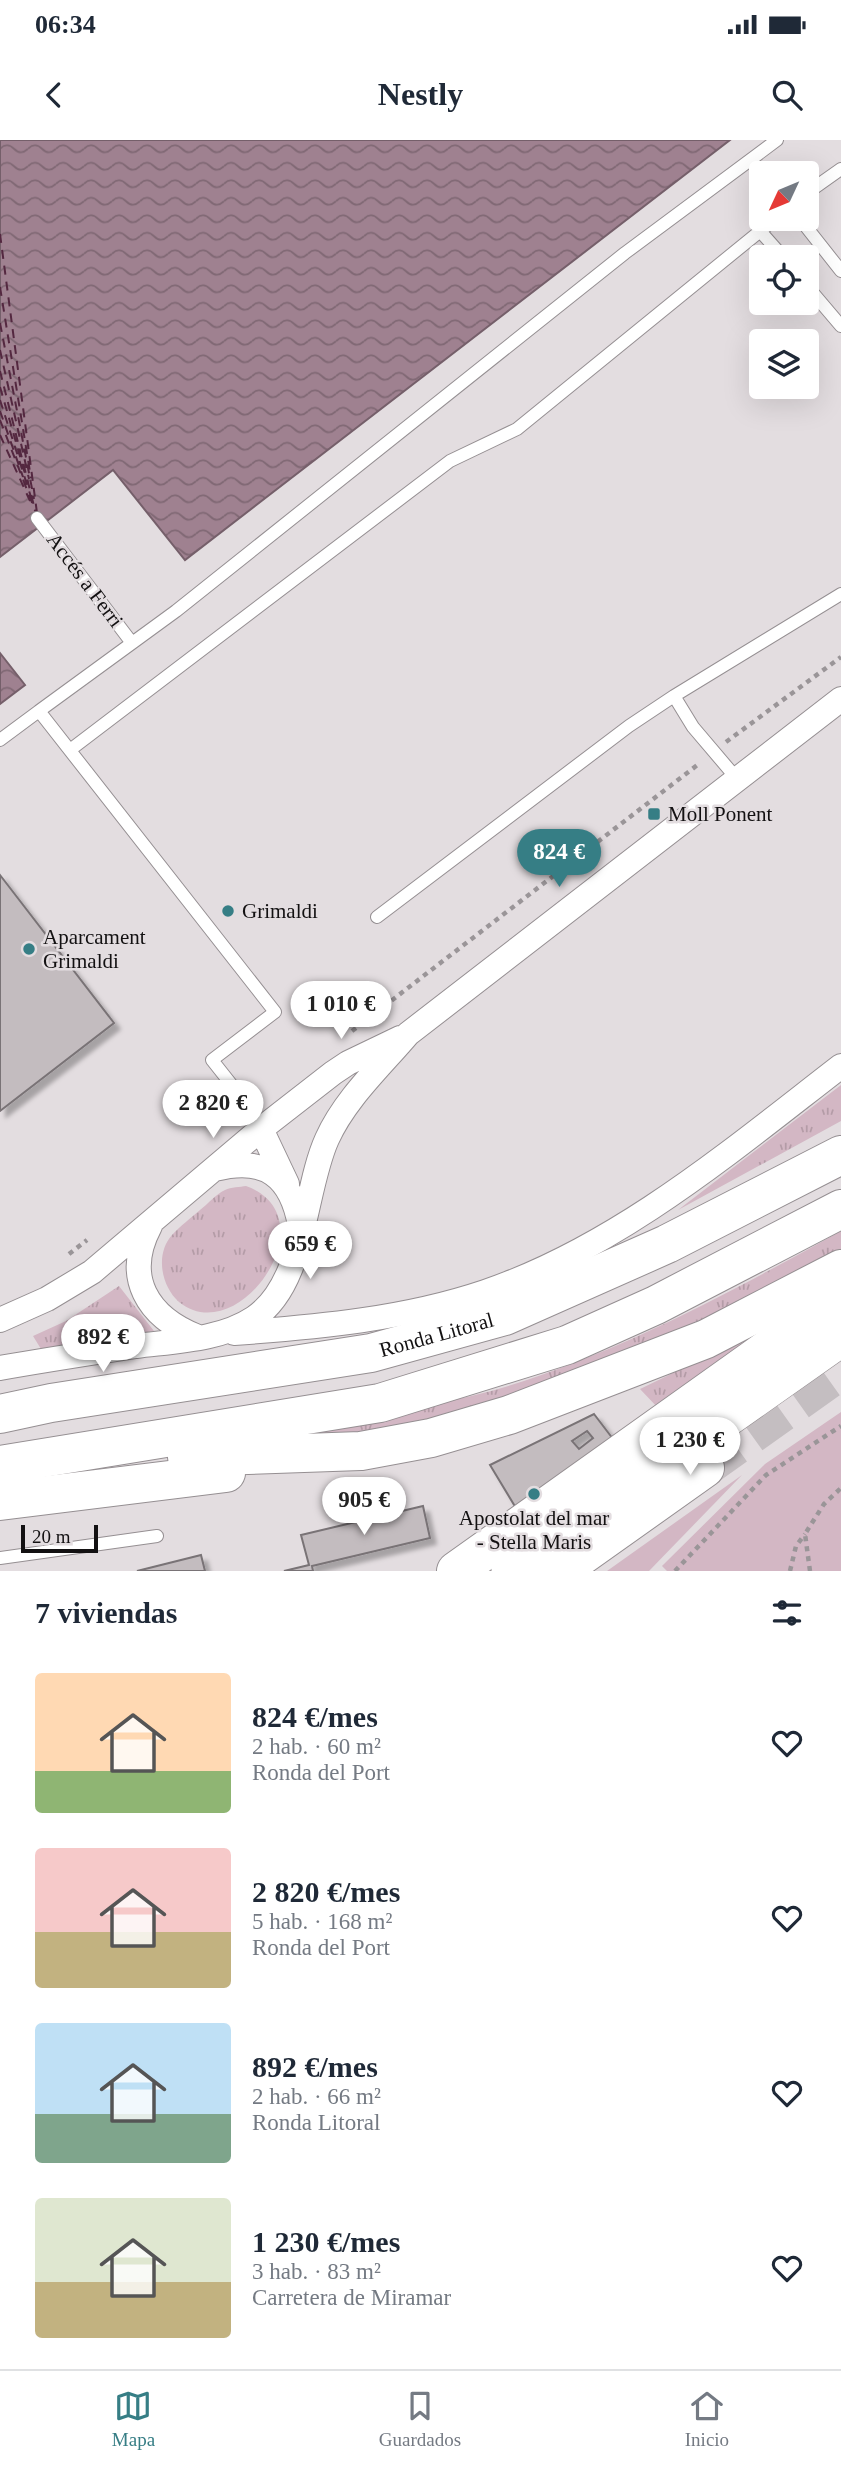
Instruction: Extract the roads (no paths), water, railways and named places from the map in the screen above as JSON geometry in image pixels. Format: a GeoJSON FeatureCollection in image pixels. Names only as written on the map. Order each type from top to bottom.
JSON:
{"type":"FeatureCollection","features":[{"type":"Feature","properties":{"kind":"highway","name":"Ronda Litoral"},"geometry":{"type":"LineString","coordinates":[[0,1414],[51,1403],[371,1353],[505,1316],[667,1244],[841,1156]]}},
{"type":"Feature","properties":{"kind":"highway"},"geometry":{"type":"LineString","coordinates":[[0,1466],[281,1422],[394,1399],[567,1345],[656,1305],[841,1209]]}},
{"type":"Feature","properties":{"kind":"highway"},"geometry":{"type":"LineString","coordinates":[[0,1466],[220,1455],[285,1455],[372,1448],[430,1438],[509,1415],[706,1339],[841,1269]]}},
{"type":"Feature","properties":{"kind":"highway"},"geometry":{"type":"LineString","coordinates":[[456,1571],[769,1348],[841,1303]]}},
{"type":"Feature","properties":{"kind":"highway"},"geometry":{"type":"LineString","coordinates":[[0,1502],[232,1473],[285,1455]]}},
{"type":"Feature","properties":{"kind":"highway"},"geometry":{"type":"LineString","coordinates":[[560,1571],[705,1468]]}},
{"type":"Feature","properties":{"kind":"street"},"geometry":{"type":"LineString","coordinates":[[152,1221],[138,1258],[138,1276],[143,1290],[168,1321],[208,1336],[254,1318],[269,1304],[285,1281],[316,1166],[328,1138],[352,1098],[408,1034],[841,699]]}},
{"type":"Feature","properties":{"kind":"street"},"geometry":{"type":"LineString","coordinates":[[0,1320],[47,1299],[83,1277],[261,1129],[348,1063],[408,1034]]}},
{"type":"Feature","properties":{"kind":"street"},"geometry":{"type":"LineString","coordinates":[[0,1368],[208,1336],[386,1316],[486,1292],[572,1254],[689,1181],[841,1066]]}},
{"type":"Feature","properties":{"kind":"street"},"geometry":{"type":"LineString","coordinates":[[261,1129],[296,1202],[301,1229]]}},
{"type":"Feature","properties":{"kind":"street"},"geometry":{"type":"LineString","coordinates":[[212,1170],[248,1164],[264,1168],[287,1185]]}},
{"type":"Feature","properties":{"kind":"street"},"geometry":{"type":"LineString","coordinates":[[510,1571],[815,1353],[841,1338]]}},
{"type":"Feature","properties":{"kind":"lane"},"geometry":{"type":"LineString","coordinates":[[0,740],[187,603],[625,253],[777,140]]}},
{"type":"Feature","properties":{"kind":"lane"},"geometry":{"type":"LineString","coordinates":[[819,185],[841,169]]}},
{"type":"Feature","properties":{"kind":"lane"},"geometry":{"type":"LineString","coordinates":[[70,750],[450,461],[517,429],[761,231],[773,245]]}},
{"type":"Feature","properties":{"kind":"lane"},"geometry":{"type":"LineString","coordinates":[[809,231],[841,271]]}},
{"type":"Feature","properties":{"kind":"lane"},"geometry":{"type":"LineString","coordinates":[[819,300],[841,326]]}},
{"type":"Feature","properties":{"kind":"lane","name":"Accés a Ferri"},"geometry":{"type":"LineString","coordinates":[[37,517],[132,643]]}},
{"type":"Feature","properties":{"kind":"lane"},"geometry":{"type":"LineString","coordinates":[[377,917],[629,726],[841,594]]}},
{"type":"Feature","properties":{"kind":"lane"},"geometry":{"type":"LineString","coordinates":[[674,696],[693,727],[738,780]]}},
{"type":"Feature","properties":{"kind":"lane"},"geometry":{"type":"LineString","coordinates":[[39,711],[275,1012],[212,1060],[250,1108],[261,1129]]}},
{"type":"Feature","properties":{"kind":"lane"},"geometry":{"type":"LineString","coordinates":[[0,1558],[157,1536]]}},
{"type":"Feature","properties":{"kind":"water"},"geometry":{"type":"Polygon","coordinates":[[[0,140],[730,140],[185,560],[113,470],[0,557],[0,140]]]}},
{"type":"Feature","properties":{"kind":"water"},"geometry":{"type":"Polygon","coordinates":[[[0,653],[25,685],[0,704],[0,653]]]}},
{"type":"Feature","properties":{"kind":"tunnel"},"geometry":{"type":"LineString","coordinates":[[705,1468],[841,1371]]}},
{"type":"Feature","properties":{"kind":"place","name":"Moll Ponent"},"geometry":{"type":"Point","coordinates":[654,814]}},
{"type":"Feature","properties":{"kind":"place","name":"Grimaldi"},"geometry":{"type":"Point","coordinates":[228,911]}},
{"type":"Feature","properties":{"kind":"place","name":"Aparcament Grimaldi"},"geometry":{"type":"Point","coordinates":[29,949]}},
{"type":"Feature","properties":{"kind":"place","name":"Apostolat del mar - Stella Maris"},"geometry":{"type":"Point","coordinates":[534,1494]}}]}
